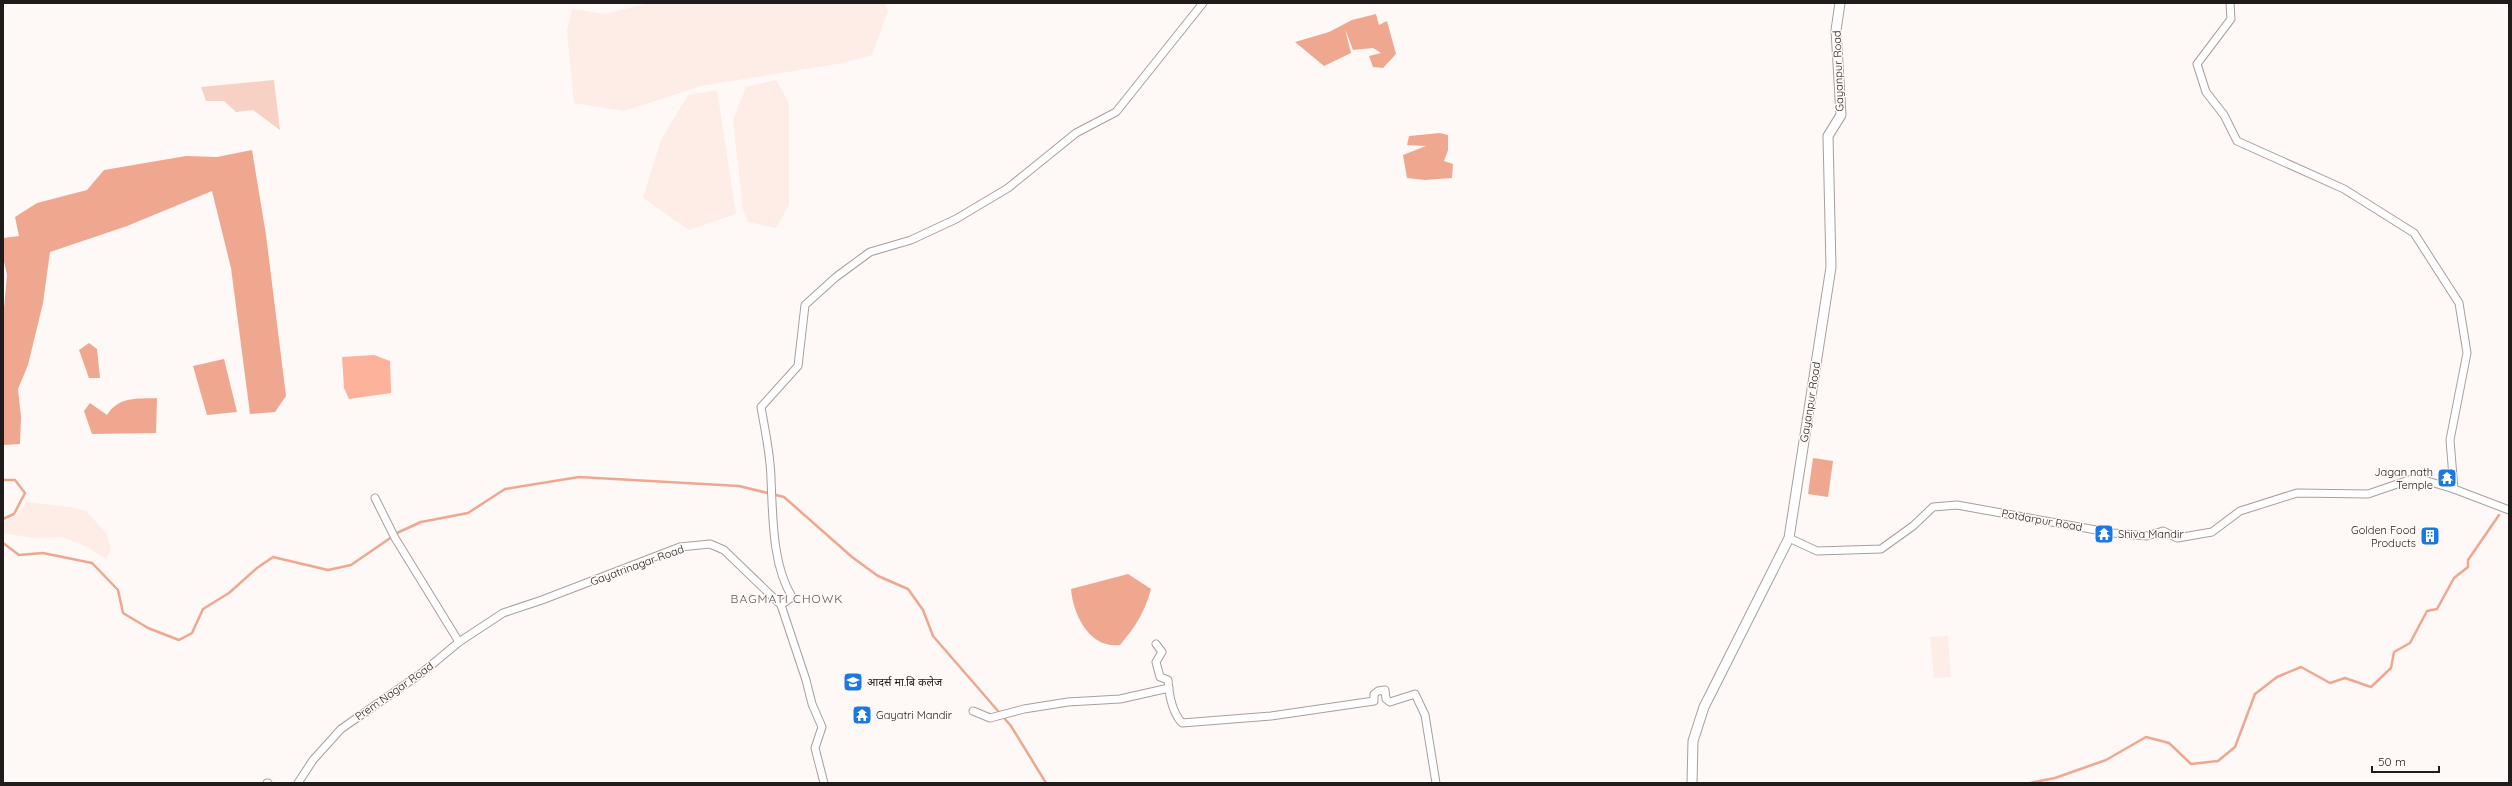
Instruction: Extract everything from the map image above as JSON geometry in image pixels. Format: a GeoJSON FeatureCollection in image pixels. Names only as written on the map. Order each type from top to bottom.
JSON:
{"type":"FeatureCollection","features":[{"type":"Feature","properties":{"kind":"street"},"geometry":{"type":"LineString","coordinates":[[781,605],[792,597],[784,584],[774,534],[771,487],[761,407],[798,366],[805,305],[836,278],[870,252],[911,240],[956,219],[1008,188],[1076,133],[1116,112],[1203,3]]}},
{"type":"Feature","properties":{"kind":"street","name":"Gayanpur Road"},"geometry":{"type":"LineString","coordinates":[[1692,783],[1693,741],[1704,707],[1789,538],[1830,267],[1828,136],[1841,115],[1836,30],[1840,3]]}},
{"type":"Feature","properties":{"kind":"street"},"geometry":{"type":"LineString","coordinates":[[2230,3],[2230,20],[2197,64],[2206,92],[2224,115],[2237,141],[2344,188],[2414,233],[2459,303],[2467,353],[2450,440],[2454,488]]}},
{"type":"Feature","properties":{"kind":"street","name":"Potdarpur Road"},"geometry":{"type":"LineString","coordinates":[[1789,538],[1817,551],[1881,549],[1913,526],[1933,507],[1957,505],[2113,533],[2147,536],[2163,531],[2177,538],[2212,532],[2240,511],[2297,493],[2368,494],[2412,479],[2424,480],[2454,488],[2509,510]]}},
{"type":"Feature","properties":{"kind":"street"},"geometry":{"type":"LineString","coordinates":[[375,498],[395,538],[458,642]]}},
{"type":"Feature","properties":{"kind":"street","name":"Gayatrinagar Road"},"geometry":{"type":"LineString","coordinates":[[503,613],[680,547],[710,544],[724,550],[781,605],[806,680],[812,704],[822,727],[815,748],[824,783]]}},
{"type":"Feature","properties":{"kind":"street","name":"Prem Nagar Road"},"geometry":{"type":"LineString","coordinates":[[298,783],[313,760],[341,729],[423,672],[458,642],[503,613]]}},
{"type":"Feature","properties":{"kind":"street"},"geometry":{"type":"LineString","coordinates":[[1156,644],[1162,652],[1156,662],[1157,668],[1160,676],[1168,680],[1176,717],[1182,723],[1337,708],[1374,701],[1374,694],[1378,691],[1385,690],[1386,699],[1390,702],[1415,694],[1424,709],[1436,783]]}},
{"type":"Feature","properties":{"kind":"street"},"geometry":{"type":"LineString","coordinates":[[973,711],[990,718],[1024,709],[1068,702],[1120,699],[1169,688]]}},
{"type":"Feature","properties":{"kind":"shaded area"},"geometry":{"type":"Polygon","coordinates":[[[649,3],[885,3],[888,11],[872,55],[843,63],[701,86],[624,111],[574,103],[567,31],[572,9],[605,14],[649,3]]]}},
{"type":"Feature","properties":{"kind":"shaded area"},"geometry":{"type":"Polygon","coordinates":[[[1376,14],[1379,25],[1387,21],[1396,54],[1383,68],[1373,67],[1369,56],[1381,53],[1373,48],[1353,50],[1345,29],[1351,53],[1324,66],[1295,42],[1329,32],[1352,20],[1376,14]]]}},
{"type":"Feature","properties":{"kind":"shaded area"},"geometry":{"type":"Polygon","coordinates":[[[274,80],[280,130],[253,110],[236,112],[224,101],[206,101],[201,87],[274,80]]]}},
{"type":"Feature","properties":{"kind":"shaded area"},"geometry":{"type":"Polygon","coordinates":[[[776,80],[789,103],[789,205],[776,228],[748,222],[743,209],[733,120],[746,87],[776,80]]]}},
{"type":"Feature","properties":{"kind":"shaded area"},"geometry":{"type":"Polygon","coordinates":[[[717,90],[736,214],[689,230],[643,198],[661,140],[688,95],[717,90]]]}},
{"type":"Feature","properties":{"kind":"shaded area"},"geometry":{"type":"Polygon","coordinates":[[[1440,133],[1448,135],[1448,150],[1444,161],[1453,164],[1452,178],[1425,180],[1407,178],[1403,155],[1426,146],[1407,145],[1409,136],[1440,133]]]}},
{"type":"Feature","properties":{"kind":"shaded area"},"geometry":{"type":"Polygon","coordinates":[[[252,150],[266,235],[286,396],[275,412],[250,414],[231,268],[212,191],[127,226],[50,252],[43,303],[28,365],[18,389],[21,417],[20,444],[3,445],[3,319],[7,275],[3,257],[3,238],[19,236],[15,217],[37,203],[87,190],[104,170],[186,156],[217,157],[252,150]]]}},
{"type":"Feature","properties":{"kind":"shaded area"},"geometry":{"type":"Polygon","coordinates":[[[89,343],[97,349],[100,378],[89,378],[79,350],[89,343]]]}},
{"type":"Feature","properties":{"kind":"shaded area"},"geometry":{"type":"Polygon","coordinates":[[[374,355],[390,361],[391,393],[349,399],[344,388],[342,357],[374,355]]]}},
{"type":"Feature","properties":{"kind":"shaded area"},"geometry":{"type":"Polygon","coordinates":[[[224,359],[237,412],[207,415],[193,366],[224,359]]]}},
{"type":"Feature","properties":{"kind":"shaded area"},"geometry":{"type":"Polygon","coordinates":[[[157,398],[156,433],[92,434],[84,411],[90,403],[107,415],[117,404],[129,400],[157,398]]]}},
{"type":"Feature","properties":{"kind":"shaded area"},"geometry":{"type":"Polygon","coordinates":[[[1813,458],[1833,461],[1828,497],[1808,494],[1813,458]]]}},
{"type":"Feature","properties":{"kind":"shaded area"},"geometry":{"type":"Polygon","coordinates":[[[27,502],[70,507],[86,511],[107,534],[111,549],[106,559],[85,546],[62,537],[33,538],[3,533],[3,522],[16,516],[27,502]]]}},
{"type":"Feature","properties":{"kind":"shaded area"},"geometry":{"type":"Polygon","coordinates":[[[1128,574],[1151,589],[1149,597],[1139,619],[1120,645],[1109,645],[1091,636],[1085,628],[1075,609],[1071,589],[1128,574]]]}},
{"type":"Feature","properties":{"kind":"shaded area"},"geometry":{"type":"Polygon","coordinates":[[[1948,636],[1951,677],[1934,678],[1930,637],[1948,636]]]}},
{"type":"Feature","properties":{"kind":"waterway"},"geometry":{"type":"LineString","coordinates":[[3,543],[19,555],[43,553],[92,563],[118,590],[123,613],[148,628],[179,640],[192,633],[203,609],[229,593],[257,568],[273,557],[328,570],[351,565],[399,532],[421,522],[468,513],[505,489],[579,477],[739,486],[784,497],[852,557],[878,576],[908,589],[923,610],[933,636],[1011,726],[1046,783]]}},
{"type":"Feature","properties":{"kind":"waterway"},"geometry":{"type":"LineString","coordinates":[[3,480],[15,480],[25,493],[14,514],[3,519]]}},
{"type":"Feature","properties":{"kind":"waterway"},"geometry":{"type":"LineString","coordinates":[[2030,783],[2055,778],[2106,760],[2146,737],[2169,743],[2191,764],[2218,761],[2235,747],[2255,694],[2277,677],[2301,667],[2330,683],[2345,678],[2371,687],[2391,668],[2394,652],[2410,643],[2427,611],[2437,609],[2454,578],[2468,567],[2468,560],[2499,515]]}},
{"type":"Feature","properties":{"kind":"place","name":"Jagan nath Temple"},"geometry":{"type":"Point","coordinates":[2447,478]}},
{"type":"Feature","properties":{"kind":"place","name":"Shiva Mandir"},"geometry":{"type":"Point","coordinates":[2104,534]}},
{"type":"Feature","properties":{"kind":"place","name":"Golden Food Products"},"geometry":{"type":"Point","coordinates":[2430,536]}},
{"type":"Feature","properties":{"kind":"place","name":"आदर्स मा.बि कलेज"},"geometry":{"type":"Point","coordinates":[853,682]}},
{"type":"Feature","properties":{"kind":"place","name":"Gayatri Mandir"},"geometry":{"type":"Point","coordinates":[862,715]}},
{"type":"Feature","properties":{"kind":"district","name":"BAGMATI CHOWK"},"geometry":{"type":"Point","coordinates":[787,599]}}]}
